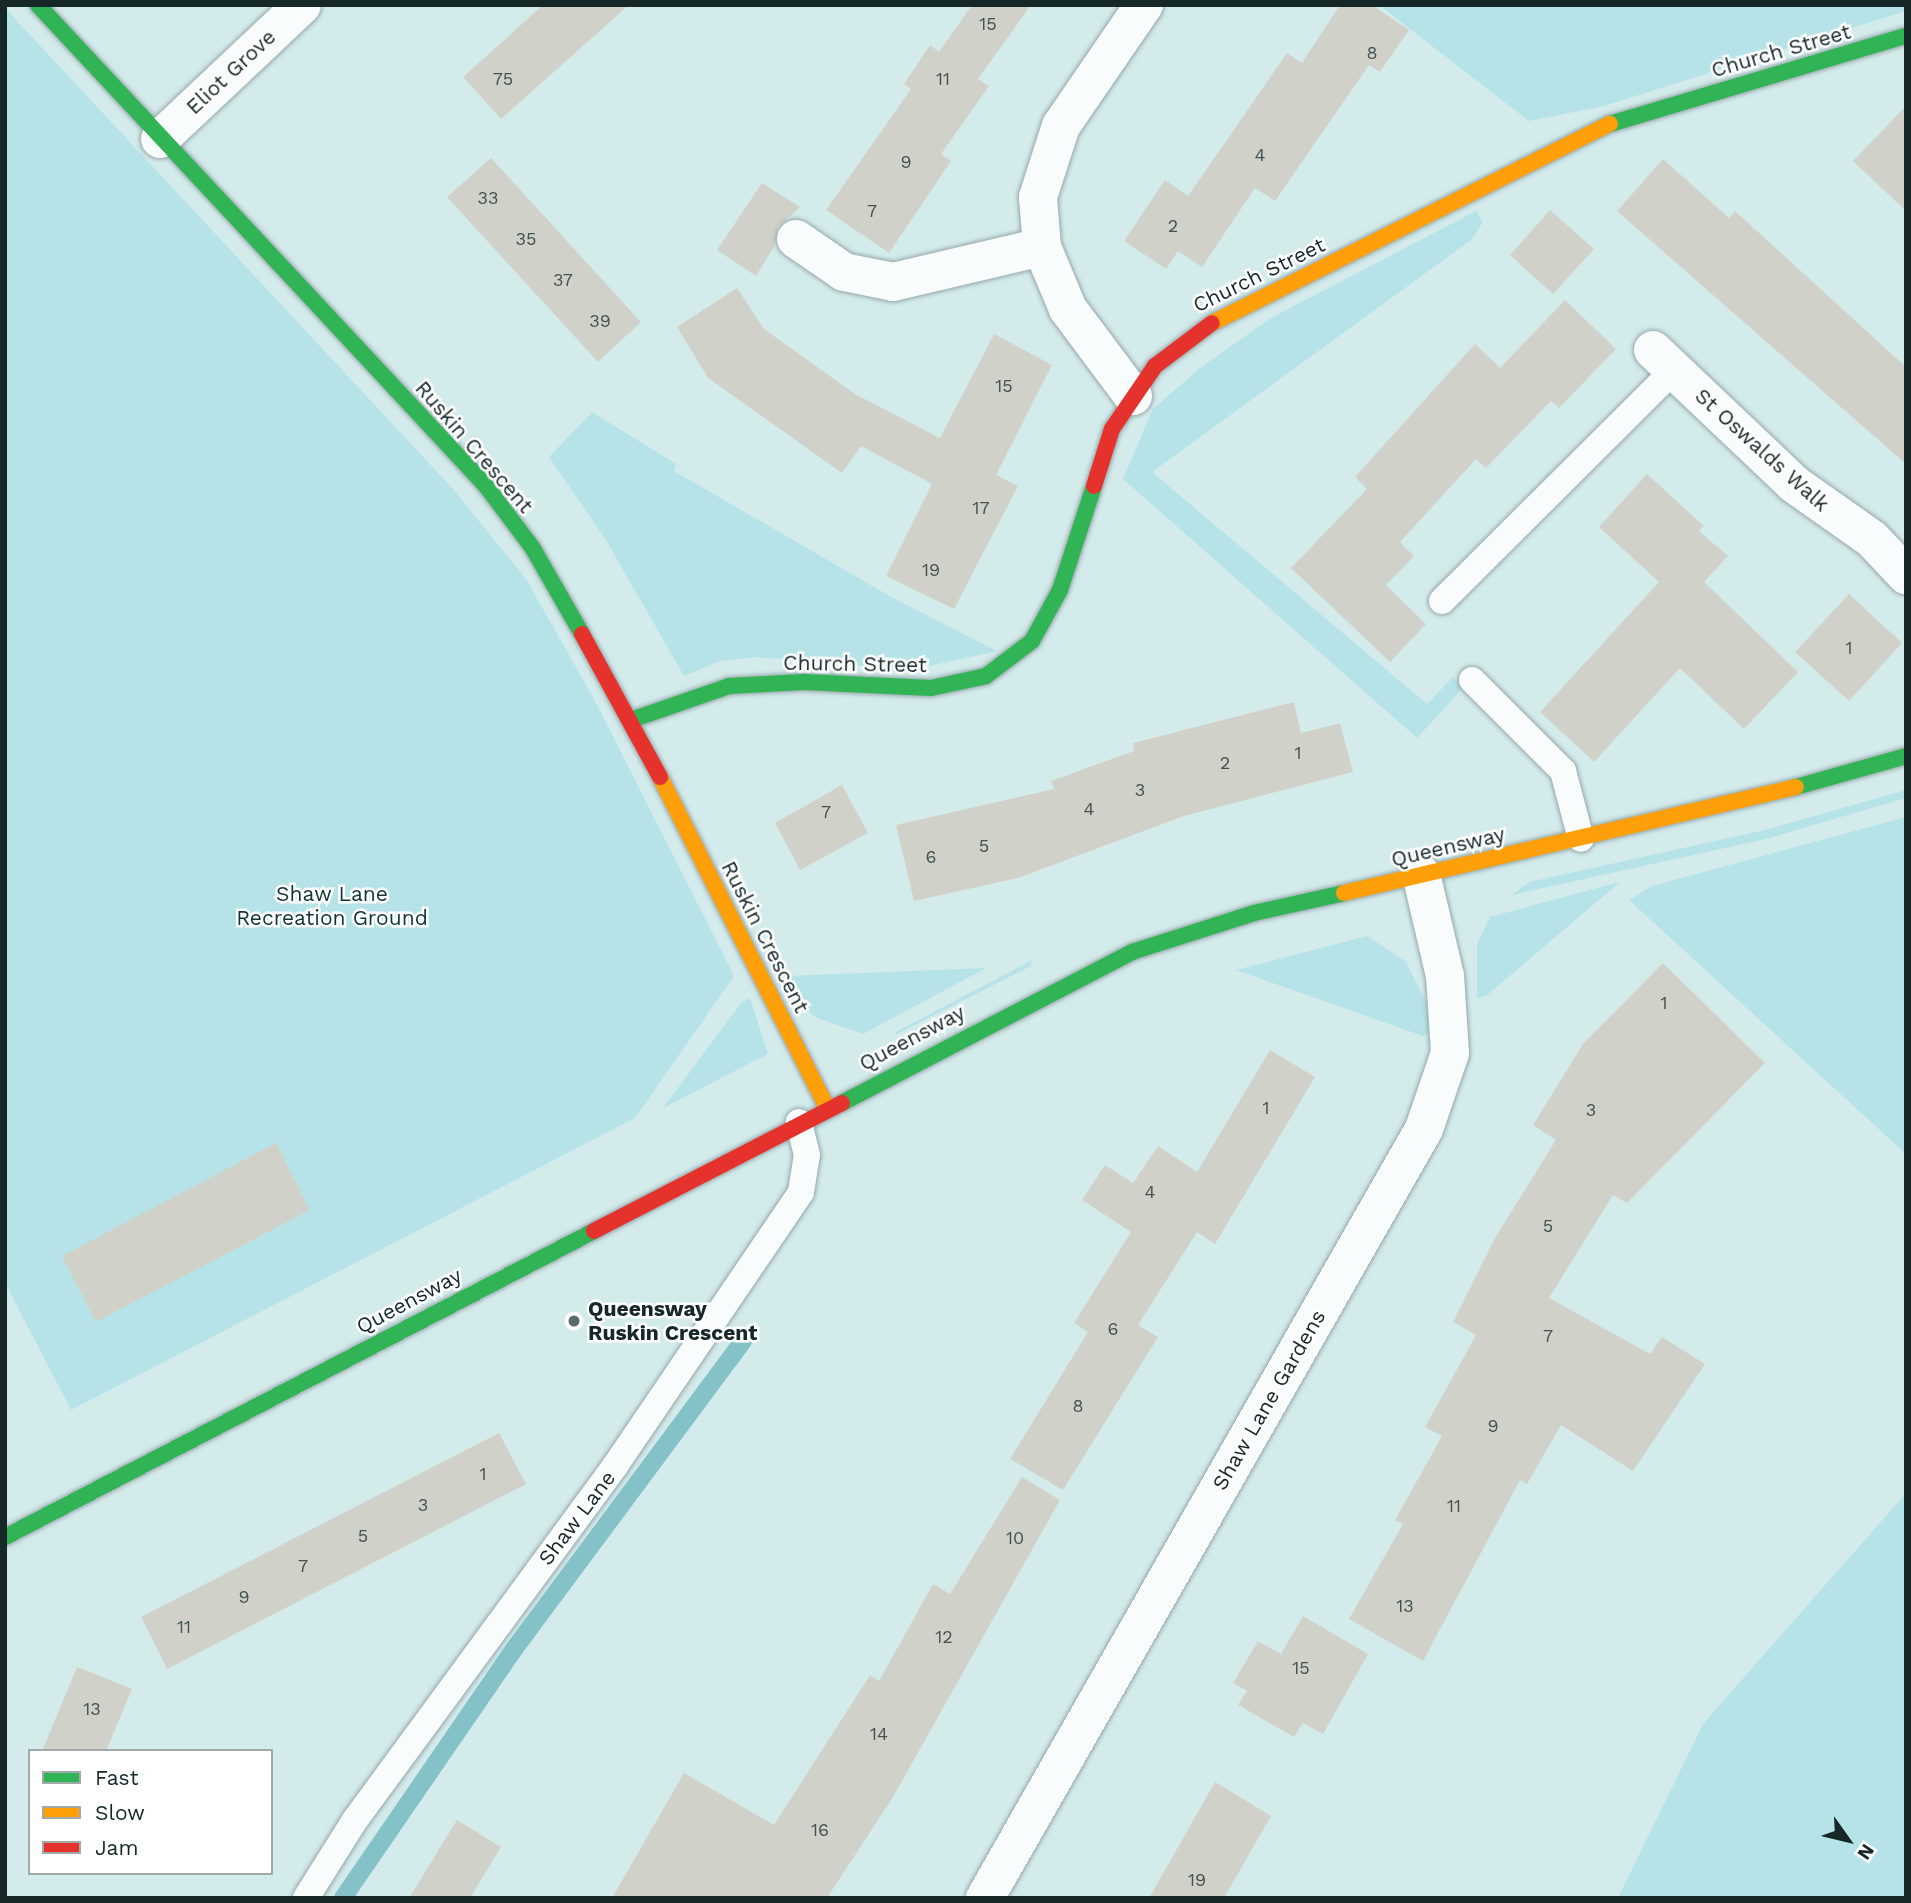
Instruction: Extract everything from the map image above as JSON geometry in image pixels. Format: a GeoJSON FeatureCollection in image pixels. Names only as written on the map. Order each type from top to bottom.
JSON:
{"type":"FeatureCollection","features":[{"type":"Feature","properties":{"kind":"street","name":"Ruskin Crescent"},"geometry":{"type":"LineString","coordinates":[[37,5],[486,486],[532,547],[631,720],[827,1107]]}},
{"type":"Feature","properties":{"kind":"street","name":"Eliot Grove"},"geometry":{"type":"LineString","coordinates":[[160,139],[302,5]]}},
{"type":"Feature","properties":{"kind":"street"},"geometry":{"type":"LineString","coordinates":[[1133,396],[1068,309],[1042,247],[1038,197],[1061,127],[1161,9]]}},
{"type":"Feature","properties":{"kind":"street","name":"Church Street"},"geometry":{"type":"LineString","coordinates":[[631,720],[729,686],[804,682],[931,688],[986,676],[1032,641],[1060,590],[1112,429],[1155,366],[1193,331],[1525,170],[1602,126],[1906,36]]}},
{"type":"Feature","properties":{"kind":"street"},"geometry":{"type":"LineString","coordinates":[[796,239],[844,272],[893,282],[1042,247]]}},
{"type":"Feature","properties":{"kind":"street","name":"St Oswalds Walk"},"geometry":{"type":"LineString","coordinates":[[1663,360],[1794,484],[1872,539],[1906,575]]}},
{"type":"Feature","properties":{"kind":"street","name":"Queensway"},"geometry":{"type":"LineString","coordinates":[[5,1536],[827,1107],[1132,952],[1254,914],[1738,803],[1906,756]]}},
{"type":"Feature","properties":{"kind":"street","name":"Shaw Lane Gardens"},"geometry":{"type":"LineString","coordinates":[[985,1898],[1424,1129],[1450,1053],[1445,975],[1422,874]]}},
{"type":"Feature","properties":{"kind":"lane"},"geometry":{"type":"LineString","coordinates":[[1443,601],[1663,360]]}},
{"type":"Feature","properties":{"kind":"lane"},"geometry":{"type":"LineString","coordinates":[[1472,680],[1563,771],[1581,839]]}},
{"type":"Feature","properties":{"kind":"lane","name":"Shaw Lane"},"geometry":{"type":"LineString","coordinates":[[306,1898],[355,1820],[615,1466],[801,1192],[807,1155],[799,1122]]}},
{"type":"Feature","properties":{"kind":"green space"},"geometry":{"type":"Polygon","coordinates":[[[1379,5],[1906,5],[1906,11],[1604,106],[1529,121],[1379,5]]]}},
{"type":"Feature","properties":{"kind":"green space","name":"Shaw Lane Recreation Ground"},"geometry":{"type":"Polygon","coordinates":[[[5,8],[453,489],[526,579],[594,699],[734,976],[635,1118],[71,1410],[5,1283],[5,8]]]}},
{"type":"Feature","properties":{"kind":"green space"},"geometry":{"type":"Polygon","coordinates":[[[1476,211],[1483,222],[1471,240],[1152,472],[1427,704],[1453,677],[1463,688],[1417,738],[1123,479],[1153,409],[1200,368],[1271,318],[1476,211]]]}},
{"type":"Feature","properties":{"kind":"green space"},"geometry":{"type":"Polygon","coordinates":[[[592,412],[676,464],[674,471],[893,598],[997,651],[911,670],[755,657],[720,661],[684,676],[606,540],[549,457],[592,412]]]}},
{"type":"Feature","properties":{"kind":"green space"},"geometry":{"type":"Polygon","coordinates":[[[1906,790],[1906,798],[1766,839],[1512,895],[1529,882],[1765,830],[1906,790]]]}},
{"type":"Feature","properties":{"kind":"green space"},"geometry":{"type":"Polygon","coordinates":[[[1906,817],[1906,1154],[1629,900],[1652,886],[1906,817]]]}},
{"type":"Feature","properties":{"kind":"green space"},"geometry":{"type":"Polygon","coordinates":[[[1620,882],[1486,996],[1477,998],[1477,944],[1490,917],[1620,882]]]}},
{"type":"Feature","properties":{"kind":"green space"},"geometry":{"type":"Polygon","coordinates":[[[1367,936],[1405,961],[1427,1004],[1429,1033],[1423,1036],[1236,970],[1367,936]]]}},
{"type":"Feature","properties":{"kind":"green space"},"geometry":{"type":"Polygon","coordinates":[[[1032,960],[1031,966],[895,1035],[896,1032],[1032,960]]]}},
{"type":"Feature","properties":{"kind":"green space"},"geometry":{"type":"Polygon","coordinates":[[[986,968],[863,1034],[817,1018],[805,1009],[787,976],[986,968]]]}},
{"type":"Feature","properties":{"kind":"green space"},"geometry":{"type":"Polygon","coordinates":[[[750,998],[768,1054],[663,1108],[742,1002],[750,998]]]}},
{"type":"Feature","properties":{"kind":"green space"},"geometry":{"type":"Polygon","coordinates":[[[1906,1493],[1906,1898],[1618,1898],[1703,1724],[1906,1493]]]}},
{"type":"Feature","properties":{"kind":"building"},"geometry":{"type":"Polygon","coordinates":[[[543,5],[629,5],[501,119],[463,77],[543,5]]]}},
{"type":"Feature","properties":{"kind":"building"},"geometry":{"type":"Polygon","coordinates":[[[972,5],[1031,5],[978,79],[989,86],[941,154],[951,161],[889,253],[826,210],[911,89],[904,84],[930,45],[939,52],[972,5]]]}},
{"type":"Feature","properties":{"kind":"building"},"geometry":{"type":"Polygon","coordinates":[[[1340,5],[1372,5],[1409,30],[1380,72],[1369,65],[1275,201],[1255,188],[1202,267],[1178,251],[1166,269],[1124,241],[1165,180],[1188,196],[1287,53],[1302,63],[1340,5]]]}},
{"type":"Feature","properties":{"kind":"building"},"geometry":{"type":"Polygon","coordinates":[[[1906,106],[1906,211],[1853,161],[1906,106]]]}},
{"type":"Feature","properties":{"kind":"building"},"geometry":{"type":"Polygon","coordinates":[[[491,158],[641,322],[598,362],[447,197],[491,158]]]}},
{"type":"Feature","properties":{"kind":"building"},"geometry":{"type":"Polygon","coordinates":[[[1663,159],[1729,218],[1735,211],[1906,367],[1906,464],[1617,211],[1663,159]]]}},
{"type":"Feature","properties":{"kind":"building"},"geometry":{"type":"Polygon","coordinates":[[[762,183],[800,207],[778,227],[775,245],[756,276],[717,250],[762,183]]]}},
{"type":"Feature","properties":{"kind":"building"},"geometry":{"type":"Polygon","coordinates":[[[1550,210],[1594,249],[1553,294],[1510,255],[1550,210]]]}},
{"type":"Feature","properties":{"kind":"building"},"geometry":{"type":"Polygon","coordinates":[[[737,288],[764,329],[855,394],[940,438],[994,334],[1052,365],[996,475],[1018,486],[954,609],[886,576],[932,484],[861,446],[842,473],[708,378],[677,327],[737,288]]]}},
{"type":"Feature","properties":{"kind":"building"},"geometry":{"type":"Polygon","coordinates":[[[1565,300],[1616,349],[1559,408],[1551,401],[1486,468],[1476,459],[1400,542],[1414,556],[1386,585],[1426,624],[1390,662],[1291,568],[1367,489],[1355,477],[1475,344],[1500,368],[1565,300]]]}},
{"type":"Feature","properties":{"kind":"building"},"geometry":{"type":"Polygon","coordinates":[[[1647,474],[1704,526],[1699,531],[1728,556],[1704,582],[1798,672],[1744,729],[1680,668],[1594,762],[1540,712],[1659,582],[1599,527],[1647,474]]]}},
{"type":"Feature","properties":{"kind":"building"},"geometry":{"type":"Polygon","coordinates":[[[1849,594],[1902,643],[1849,701],[1795,652],[1849,594]]]}},
{"type":"Feature","properties":{"kind":"building"},"geometry":{"type":"Polygon","coordinates":[[[1294,702],[1301,733],[1340,723],[1353,772],[1184,816],[1018,878],[914,901],[896,825],[1054,789],[1051,781],[1134,751],[1133,743],[1294,702]]]}},
{"type":"Feature","properties":{"kind":"building"},"geometry":{"type":"Polygon","coordinates":[[[842,785],[868,833],[800,870],[775,823],[842,785]]]}},
{"type":"Feature","properties":{"kind":"building"},"geometry":{"type":"Polygon","coordinates":[[[1663,963],[1765,1063],[1627,1203],[1613,1195],[1549,1298],[1650,1354],[1662,1337],[1705,1364],[1633,1471],[1561,1425],[1527,1484],[1520,1480],[1423,1661],[1349,1619],[1403,1524],[1395,1520],[1442,1436],[1425,1427],[1476,1335],[1453,1322],[1495,1238],[1556,1140],[1533,1125],[1583,1044],[1663,963]]]}},
{"type":"Feature","properties":{"kind":"building"},"geometry":{"type":"Polygon","coordinates":[[[1270,1050],[1315,1077],[1215,1244],[1197,1232],[1138,1325],[1158,1337],[1063,1490],[1010,1459],[1088,1332],[1074,1323],[1131,1232],[1082,1200],[1105,1165],[1133,1183],[1158,1146],[1197,1172],[1270,1050]]]}},
{"type":"Feature","properties":{"kind":"building"},"geometry":{"type":"Polygon","coordinates":[[[276,1143],[310,1210],[96,1322],[62,1256],[276,1143]]]}},
{"type":"Feature","properties":{"kind":"building"},"geometry":{"type":"Polygon","coordinates":[[[499,1433],[526,1484],[167,1669],[141,1617],[499,1433]]]}},
{"type":"Feature","properties":{"kind":"building"},"geometry":{"type":"Polygon","coordinates":[[[1022,1477],[1060,1500],[893,1797],[827,1898],[612,1898],[684,1773],[774,1825],[870,1675],[879,1681],[933,1584],[950,1594],[1022,1477]]]}},
{"type":"Feature","properties":{"kind":"building"},"geometry":{"type":"Polygon","coordinates":[[[1303,1616],[1368,1654],[1323,1734],[1303,1723],[1294,1737],[1238,1705],[1247,1691],[1233,1683],[1258,1641],[1281,1654],[1303,1616]]]}},
{"type":"Feature","properties":{"kind":"building"},"geometry":{"type":"Polygon","coordinates":[[[77,1667],[132,1689],[107,1749],[43,1749],[77,1667]]]}},
{"type":"Feature","properties":{"kind":"building"},"geometry":{"type":"Polygon","coordinates":[[[1215,1782],[1271,1816],[1224,1898],[1149,1898],[1215,1782]]]}},
{"type":"Feature","properties":{"kind":"building"},"geometry":{"type":"Polygon","coordinates":[[[457,1820],[501,1847],[470,1898],[409,1898],[457,1820]]]}},
{"type":"Feature","properties":{"kind":"waterway"},"geometry":{"type":"LineString","coordinates":[[343,1898],[515,1648],[743,1341]]}},
{"type":"Feature","properties":{"kind":"traffic: fast"},"geometry":{"type":"LineString","coordinates":[[38,5],[486,486],[532,547],[582,634]]}},
{"type":"Feature","properties":{"kind":"traffic: fast"},"geometry":{"type":"LineString","coordinates":[[1610,124],[1906,36]]}},
{"type":"Feature","properties":{"kind":"traffic: fast"},"geometry":{"type":"LineString","coordinates":[[631,720],[729,686],[804,682],[931,688],[986,676],[1032,641],[1060,590],[1094,486]]}},
{"type":"Feature","properties":{"kind":"traffic: fast"},"geometry":{"type":"LineString","coordinates":[[1796,787],[1906,756]]}},
{"type":"Feature","properties":{"kind":"traffic: fast"},"geometry":{"type":"LineString","coordinates":[[842,1103],[1132,952],[1254,913],[1344,893]]}},
{"type":"Feature","properties":{"kind":"traffic: fast"},"geometry":{"type":"LineString","coordinates":[[5,1537],[594,1231]]}},
{"type":"Feature","properties":{"kind":"traffic: slow"},"geometry":{"type":"LineString","coordinates":[[1212,323],[1610,124]]}},
{"type":"Feature","properties":{"kind":"traffic: slow"},"geometry":{"type":"LineString","coordinates":[[660,777],[827,1107]]}},
{"type":"Feature","properties":{"kind":"traffic: slow"},"geometry":{"type":"LineString","coordinates":[[1344,893],[1796,787]]}},
{"type":"Feature","properties":{"kind":"traffic: jam"},"geometry":{"type":"LineString","coordinates":[[1094,486],[1112,429],[1155,366],[1212,323]]}},
{"type":"Feature","properties":{"kind":"traffic: jam"},"geometry":{"type":"LineString","coordinates":[[582,634],[660,777]]}},
{"type":"Feature","properties":{"kind":"traffic: jam"},"geometry":{"type":"LineString","coordinates":[[594,1231],[842,1103]]}},
{"type":"Feature","properties":{"kind":"place","name":"Queensway Ruskin Crescent"},"geometry":{"type":"Point","coordinates":[574,1321]}}]}
